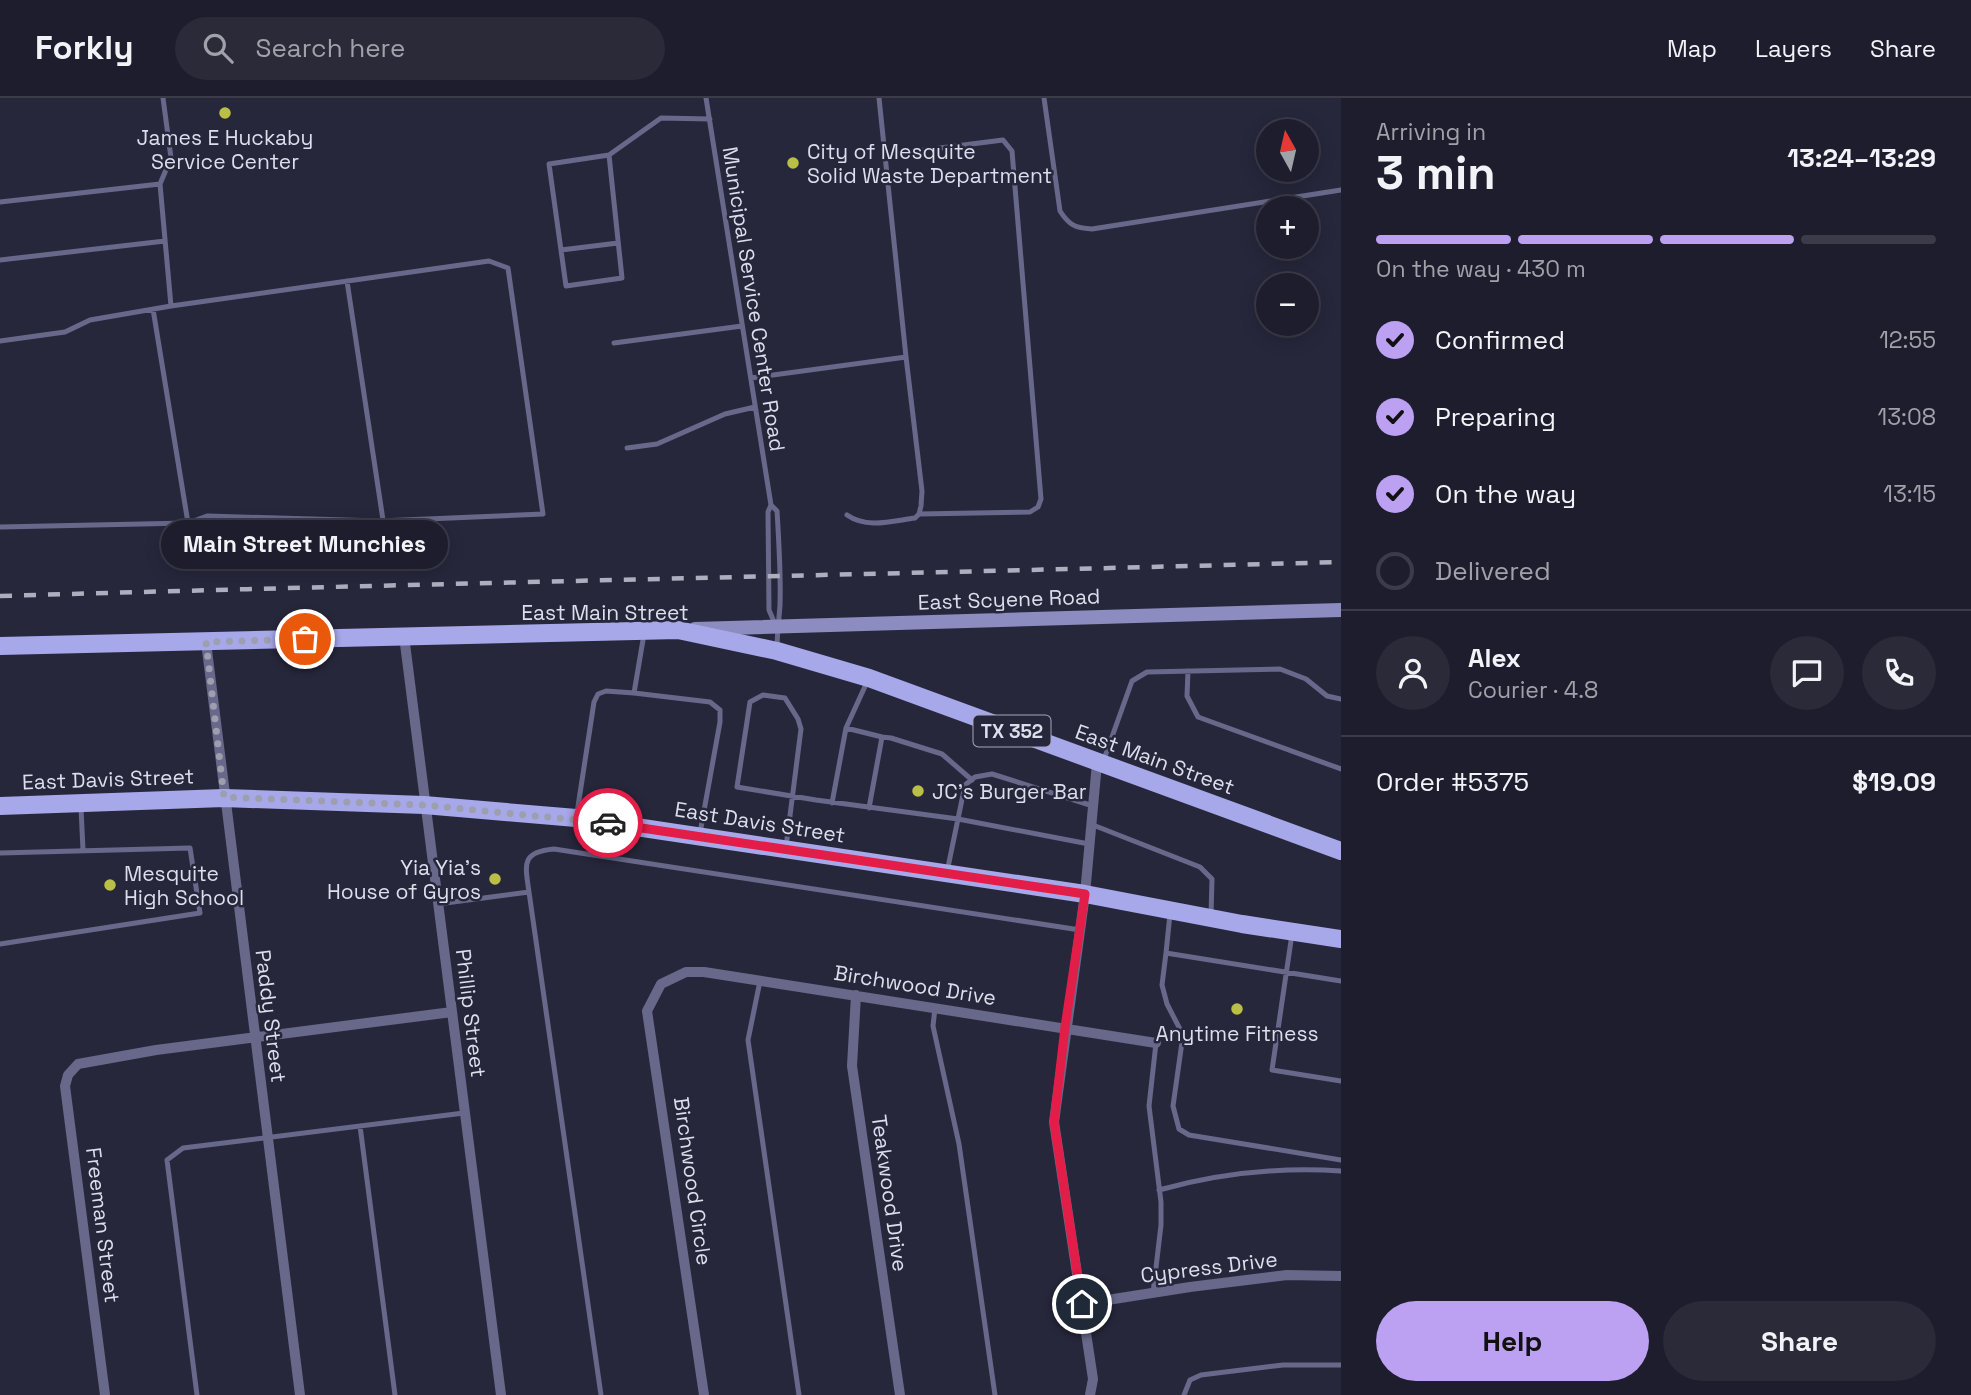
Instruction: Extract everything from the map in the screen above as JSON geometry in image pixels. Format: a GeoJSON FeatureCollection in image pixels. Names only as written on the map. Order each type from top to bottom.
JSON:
{"type":"FeatureCollection","features":[{"type":"Feature","properties":{"kind":"main road","name":"East Main Street"},"geometry":{"type":"LineString","coordinates":[[0,646],[678,630],[777,651],[869,678],[1341,851]]}},
{"type":"Feature","properties":{"kind":"main road","name":"East Davis Street"},"geometry":{"type":"LineString","coordinates":[[0,806],[224,797],[424,805],[576,818],[1085,894],[1341,939]]}},
{"type":"Feature","properties":{"kind":"street","name":"East Scyene Road"},"geometry":{"type":"LineString","coordinates":[[678,630],[1341,610]]}},
{"type":"Feature","properties":{"kind":"street","name":"Phillip Street"},"geometry":{"type":"LineString","coordinates":[[404,636],[501,1395]]}},
{"type":"Feature","properties":{"kind":"street","name":"Paddy Street"},"geometry":{"type":"LineString","coordinates":[[206,642],[300,1395]]}},
{"type":"Feature","properties":{"kind":"street"},"geometry":{"type":"LineString","coordinates":[[1090,1395],[1093,1379],[1054,1122],[1100,764]]}},
{"type":"Feature","properties":{"kind":"street","name":"Birchwood Drive"},"geometry":{"type":"LineString","coordinates":[[668,981],[686,972],[704,972],[1156,1042]]}},
{"type":"Feature","properties":{"kind":"street","name":"Birchwood Circle"},"geometry":{"type":"LineString","coordinates":[[668,981],[661,984],[647,1011],[704,1395]]}},
{"type":"Feature","properties":{"kind":"street","name":"Teakwood Drive"},"geometry":{"type":"LineString","coordinates":[[856,995],[852,1066],[900,1395]]}},
{"type":"Feature","properties":{"kind":"street"},"geometry":{"type":"LineString","coordinates":[[254,1038],[452,1012]]}},
{"type":"Feature","properties":{"kind":"street","name":"Freeman Street"},"geometry":{"type":"LineString","coordinates":[[106,1395],[65,1086],[68,1075],[78,1064],[156,1050],[254,1038]]}},
{"type":"Feature","properties":{"kind":"street","name":"Cypress Drive"},"geometry":{"type":"LineString","coordinates":[[1082,1304],[1287,1275],[1341,1276]]}},
{"type":"Feature","properties":{"kind":"lane"},"geometry":{"type":"LineString","coordinates":[[163,98],[171,159],[160,184],[171,306]]}},
{"type":"Feature","properties":{"kind":"lane","name":"Municipal Service Center Road"},"geometry":{"type":"LineString","coordinates":[[706,98],[771,505],[768,512],[769,610],[776,626]]}},
{"type":"Feature","properties":{"kind":"lane"},"geometry":{"type":"LineString","coordinates":[[847,515],[856,522],[866,524],[915,518],[919,514],[922,491],[879,98]]}},
{"type":"Feature","properties":{"kind":"lane"},"geometry":{"type":"LineString","coordinates":[[1044,98],[1060,211],[1071,225],[1078,228],[1092,229],[1341,190]]}},
{"type":"Feature","properties":{"kind":"lane"},"geometry":{"type":"LineString","coordinates":[[609,155],[622,278],[566,286],[549,164],[609,155],[662,118],[710,119]]}},
{"type":"Feature","properties":{"kind":"lane"},"geometry":{"type":"LineString","coordinates":[[885,155],[1003,141],[1012,150],[1041,499],[1038,507],[1030,512],[919,514]]}},
{"type":"Feature","properties":{"kind":"lane"},"geometry":{"type":"LineString","coordinates":[[0,202],[160,184]]}},
{"type":"Feature","properties":{"kind":"lane"},"geometry":{"type":"LineString","coordinates":[[0,260],[165,241]]}},
{"type":"Feature","properties":{"kind":"lane"},"geometry":{"type":"LineString","coordinates":[[561,250],[618,243]]}},
{"type":"Feature","properties":{"kind":"lane"},"geometry":{"type":"LineString","coordinates":[[0,341],[65,332],[90,320],[171,306],[489,261],[508,268],[543,514],[383,520],[207,516],[188,523],[0,527]]}},
{"type":"Feature","properties":{"kind":"lane"},"geometry":{"type":"LineString","coordinates":[[347,281],[383,520]]}},
{"type":"Feature","properties":{"kind":"lane"},"geometry":{"type":"LineString","coordinates":[[153,309],[188,523]]}},
{"type":"Feature","properties":{"kind":"lane"},"geometry":{"type":"LineString","coordinates":[[614,343],[743,326]]}},
{"type":"Feature","properties":{"kind":"lane"},"geometry":{"type":"LineString","coordinates":[[751,378],[906,358]]}},
{"type":"Feature","properties":{"kind":"lane"},"geometry":{"type":"LineString","coordinates":[[627,448],[657,444],[725,414],[755,407]]}},
{"type":"Feature","properties":{"kind":"lane","name":"Municipal Service Center Road"},"geometry":{"type":"LineString","coordinates":[[771,505],[777,511],[780,564],[777,651]]}},
{"type":"Feature","properties":{"kind":"lane"},"geometry":{"type":"LineString","coordinates":[[634,693],[644,631]]}},
{"type":"Feature","properties":{"kind":"lane"},"geometry":{"type":"LineString","coordinates":[[1100,764],[1132,681],[1147,672],[1280,669],[1306,679],[1327,696],[1341,699]]}},
{"type":"Feature","properties":{"kind":"lane"},"geometry":{"type":"LineString","coordinates":[[1188,671],[1187,696],[1198,717],[1341,769]]}},
{"type":"Feature","properties":{"kind":"lane"},"geometry":{"type":"LineString","coordinates":[[832,803],[846,728],[869,678]]}},
{"type":"Feature","properties":{"kind":"lane"},"geometry":{"type":"LineString","coordinates":[[576,818],[594,702],[598,694],[606,691],[710,702],[720,710],[720,722],[700,836]]}},
{"type":"Feature","properties":{"kind":"lane"},"geometry":{"type":"LineString","coordinates":[[785,849],[793,797],[801,729],[785,698],[763,695],[750,702],[737,787],[793,797],[832,803],[958,819],[1089,844]]}},
{"type":"Feature","properties":{"kind":"lane"},"geometry":{"type":"LineString","coordinates":[[846,728],[891,738],[942,754],[972,780]]}},
{"type":"Feature","properties":{"kind":"lane"},"geometry":{"type":"LineString","coordinates":[[869,808],[882,737]]}},
{"type":"Feature","properties":{"kind":"lane"},"geometry":{"type":"LineString","coordinates":[[946,873],[965,785],[975,777],[992,774],[1093,806]]}},
{"type":"Feature","properties":{"kind":"lane"},"geometry":{"type":"LineString","coordinates":[[80,802],[83,850]]}},
{"type":"Feature","properties":{"kind":"lane"},"geometry":{"type":"LineString","coordinates":[[1091,825],[1200,867],[1212,879],[1210,918]]}},
{"type":"Feature","properties":{"kind":"lane"},"geometry":{"type":"LineString","coordinates":[[0,853],[190,848],[200,913],[0,944]]}},
{"type":"Feature","properties":{"kind":"lane"},"geometry":{"type":"LineString","coordinates":[[601,1395],[525,867],[529,857],[538,851],[554,849],[1080,930]]}},
{"type":"Feature","properties":{"kind":"lane"},"geometry":{"type":"LineString","coordinates":[[438,904],[529,892]]}},
{"type":"Feature","properties":{"kind":"lane"},"geometry":{"type":"LineString","coordinates":[[1170,911],[1162,985],[1167,1004],[1183,1035],[1173,1106],[1179,1129],[1189,1135],[1341,1160]]}},
{"type":"Feature","properties":{"kind":"lane"},"geometry":{"type":"LineString","coordinates":[[1292,932],[1272,1070],[1341,1080]]}},
{"type":"Feature","properties":{"kind":"lane"},"geometry":{"type":"LineString","coordinates":[[1166,953],[1341,981]]}},
{"type":"Feature","properties":{"kind":"lane"},"geometry":{"type":"LineString","coordinates":[[760,981],[748,1040],[799,1395]]}},
{"type":"Feature","properties":{"kind":"lane"},"geometry":{"type":"LineString","coordinates":[[935,1007],[933,1026],[960,1144],[995,1395]]}},
{"type":"Feature","properties":{"kind":"lane"},"geometry":{"type":"LineString","coordinates":[[1153,1293],[1161,1225],[1149,1106],[1156,1042]]}},
{"type":"Feature","properties":{"kind":"lane"},"geometry":{"type":"LineString","coordinates":[[197,1395],[167,1160],[183,1147],[464,1113]]}},
{"type":"Feature","properties":{"kind":"lane"},"geometry":{"type":"LineString","coordinates":[[360,1126],[396,1395]]}},
{"type":"Feature","properties":{"kind":"lane"},"geometry":{"type":"LineString","coordinates":[[1159,1190],[1239,1174],[1341,1171]]}},
{"type":"Feature","properties":{"kind":"lane"},"geometry":{"type":"LineString","coordinates":[[1184,1395],[1189,1380],[1201,1375],[1283,1365],[1341,1365]]}},
{"type":"Feature","properties":{"kind":"railway"},"geometry":{"type":"LineString","coordinates":[[0,596],[1341,562]]}},
{"type":"Feature","properties":{"kind":"way so far"},"geometry":{"type":"LineString","coordinates":[[305,639],[206,642],[224,797],[424,805],[608,823]]}},
{"type":"Feature","properties":{"kind":"place","name":"James E Huckaby Service Center"},"geometry":{"type":"Point","coordinates":[225,113]}},
{"type":"Feature","properties":{"kind":"place","name":"City of Mesquite Solid Waste Department"},"geometry":{"type":"Point","coordinates":[793,163]}},
{"type":"Feature","properties":{"kind":"place","name":"Main Street Munchies"},"geometry":{"type":"Point","coordinates":[305,639]}},
{"type":"Feature","properties":{"kind":"place","name":"JC's Burger Bar"},"geometry":{"type":"Point","coordinates":[918,791]}},
{"type":"Feature","properties":{"kind":"place","name":"Yia Yia's House of Gyros"},"geometry":{"type":"Point","coordinates":[495,879]}},
{"type":"Feature","properties":{"kind":"place","name":"Mesquite High School"},"geometry":{"type":"Point","coordinates":[110,885]}},
{"type":"Feature","properties":{"kind":"place","name":"Anytime Fitness"},"geometry":{"type":"Point","coordinates":[1237,1009]}},
{"type":"Feature","properties":{"kind":"route"},"geometry":{"type":"LineString","coordinates":[[608,823],[1085,894],[1054,1122],[1082,1304]]}}]}
